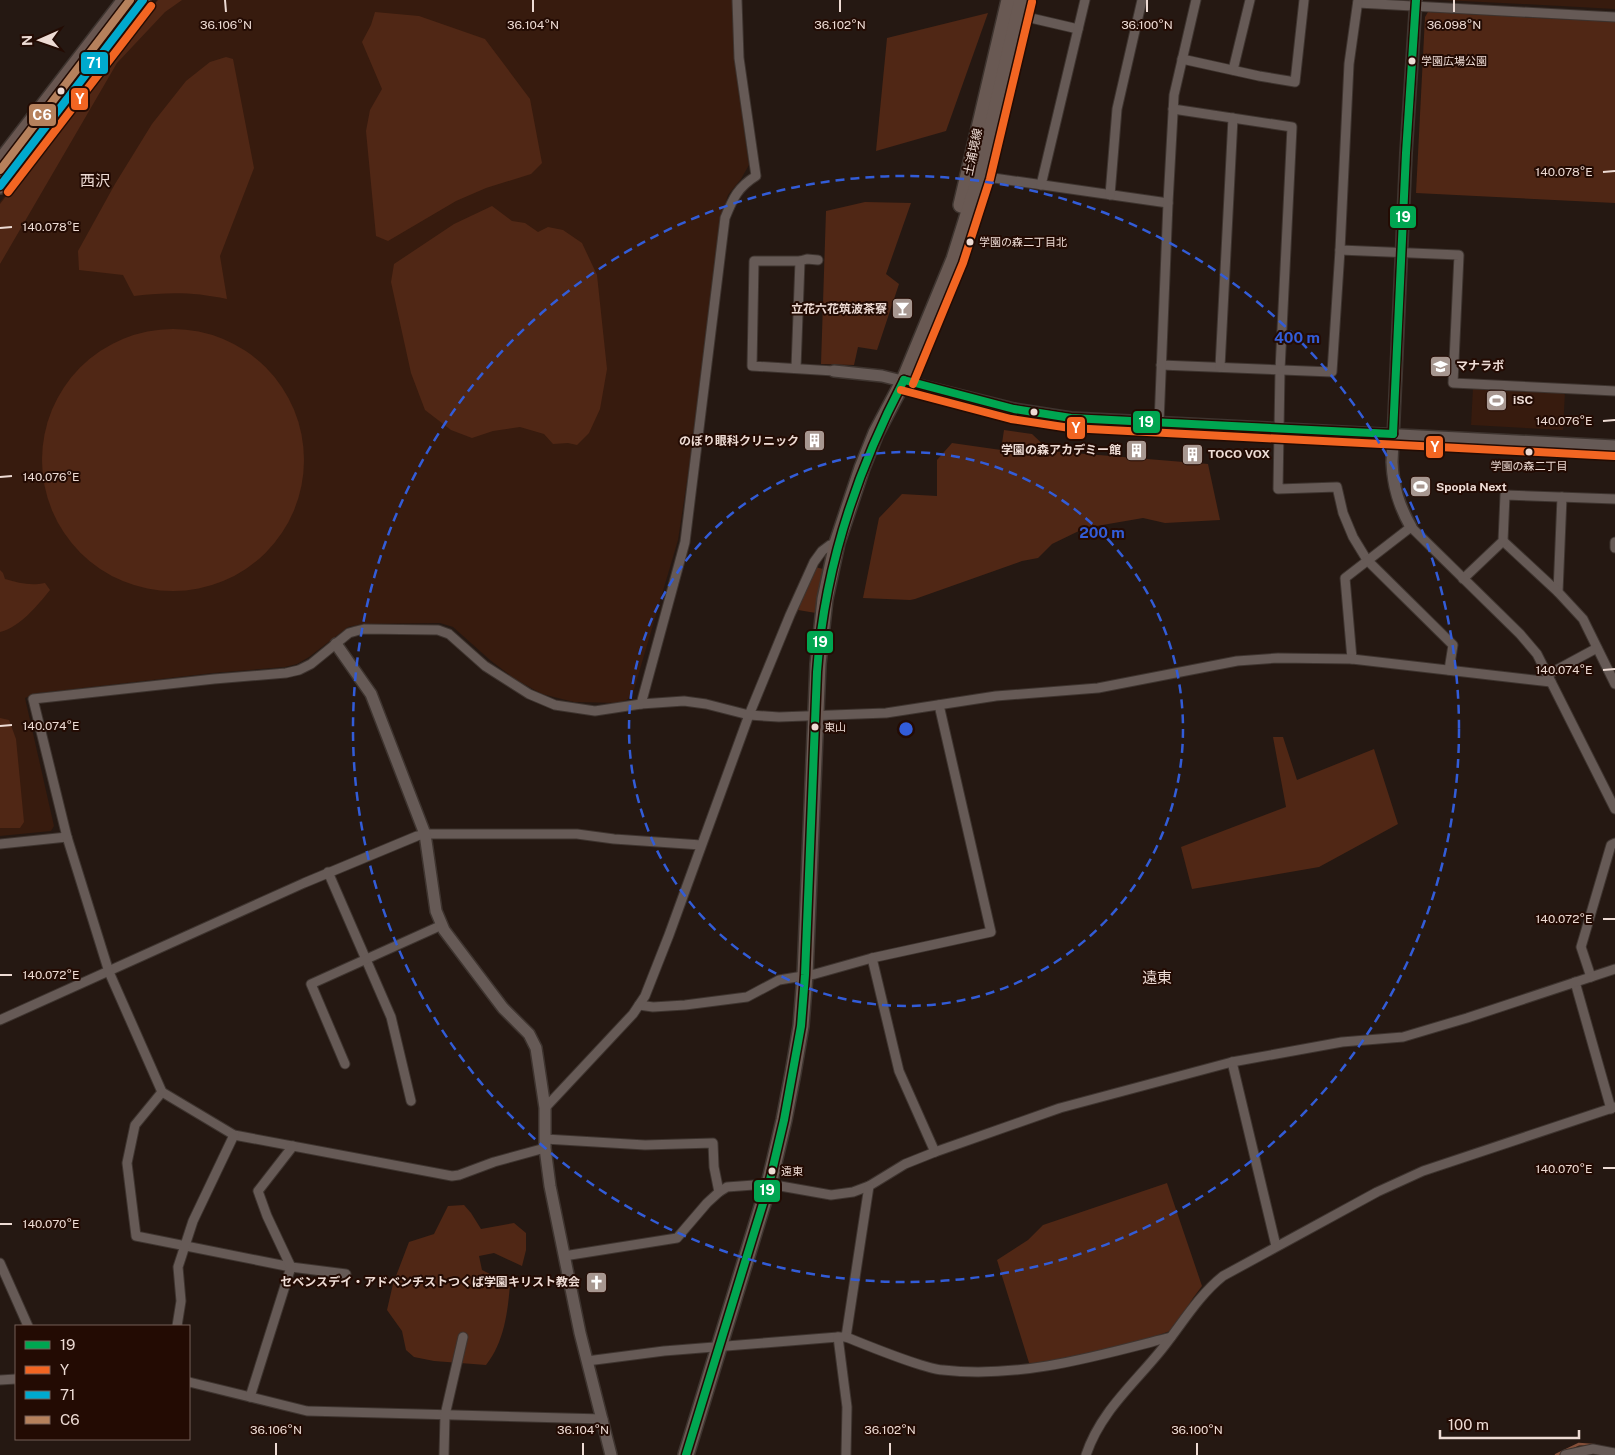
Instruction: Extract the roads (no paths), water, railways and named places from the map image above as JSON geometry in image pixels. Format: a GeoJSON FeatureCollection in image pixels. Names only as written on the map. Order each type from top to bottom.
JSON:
{"type":"FeatureCollection","features":[{"type":"Feature","properties":{"kind":"highway"},"geometry":{"type":"LineString","coordinates":[[0,162],[125,0]]}},
{"type":"Feature","properties":{"kind":"highway"},"geometry":{"type":"LineString","coordinates":[[0,186],[143,0]]}},
{"type":"Feature","properties":{"kind":"main road","name":"土浦境線"},"geometry":{"type":"LineString","coordinates":[[937,304],[944,257],[964,195],[1009,0]]}},
{"type":"Feature","properties":{"kind":"main road","name":"土浦境線"},"geometry":{"type":"LineString","coordinates":[[837,543],[876,433],[904,380],[954,259],[980,176],[1022,0]]}},
{"type":"Feature","properties":{"kind":"main road"},"geometry":{"type":"LineString","coordinates":[[686,1455],[769,1184],[784,1120],[801,1026],[805,975],[818,664],[822,620],[837,543]]}},
{"type":"Feature","properties":{"kind":"street"},"geometry":{"type":"LineString","coordinates":[[641,704],[685,542],[725,218],[733,199],[744,184],[756,176],[739,58],[737,0]]}},
{"type":"Feature","properties":{"kind":"street"},"geometry":{"type":"LineString","coordinates":[[1041,185],[1085,0]]}},
{"type":"Feature","properties":{"kind":"street"},"geometry":{"type":"LineString","coordinates":[[1110,195],[1116,109],[1142,0]]}},
{"type":"Feature","properties":{"kind":"street"},"geometry":{"type":"LineString","coordinates":[[1159,423],[1174,95],[1196,0]]}},
{"type":"Feature","properties":{"kind":"street"},"geometry":{"type":"LineString","coordinates":[[1233,70],[1250,0]]}},
{"type":"Feature","properties":{"kind":"street"},"geometry":{"type":"LineString","coordinates":[[1182,58],[1295,82],[1304,0]]}},
{"type":"Feature","properties":{"kind":"street"},"geometry":{"type":"LineString","coordinates":[[1161,364],[1332,372],[1349,64],[1358,2],[1615,17]]}},
{"type":"Feature","properties":{"kind":"street"},"geometry":{"type":"LineString","coordinates":[[1416,4],[1406,153],[1392,434],[1392,478],[1400,508],[1411,528],[1520,634],[1537,654],[1615,809]]}},
{"type":"Feature","properties":{"kind":"street"},"geometry":{"type":"LineString","coordinates":[[1018,15],[1078,29]]}},
{"type":"Feature","properties":{"kind":"street"},"geometry":{"type":"LineString","coordinates":[[1173,109],[1292,127],[1280,370],[1278,489],[1337,487],[1343,513],[1353,537],[1368,560],[1452,645],[1449,670]]}},
{"type":"Feature","properties":{"kind":"street"},"geometry":{"type":"LineString","coordinates":[[1220,367],[1233,118]]}},
{"type":"Feature","properties":{"kind":"street"},"geometry":{"type":"LineString","coordinates":[[980,176],[1168,204]]}},
{"type":"Feature","properties":{"kind":"street"},"geometry":{"type":"LineString","coordinates":[[1340,250],[1459,255],[1453,383],[1615,391]]}},
{"type":"Feature","properties":{"kind":"street"},"geometry":{"type":"LineString","coordinates":[[818,260],[754,261],[752,366],[882,376],[986,402],[1071,418],[1615,446]]}},
{"type":"Feature","properties":{"kind":"street"},"geometry":{"type":"LineString","coordinates":[[796,368],[800,261]]}},
{"type":"Feature","properties":{"kind":"street"},"geometry":{"type":"LineString","coordinates":[[1462,579],[1503,541],[1505,494],[1615,499]]}},
{"type":"Feature","properties":{"kind":"street"},"geometry":{"type":"LineString","coordinates":[[1558,592],[1562,497]]}},
{"type":"Feature","properties":{"kind":"street"},"geometry":{"type":"LineString","coordinates":[[1352,658],[1345,578],[1411,528]]}},
{"type":"Feature","properties":{"kind":"street"},"geometry":{"type":"LineString","coordinates":[[1503,541],[1558,592],[1583,619],[1615,684]]}},
{"type":"Feature","properties":{"kind":"street"},"geometry":{"type":"LineString","coordinates":[[1615,542],[1615,548]]}},
{"type":"Feature","properties":{"kind":"street"},"geometry":{"type":"LineString","coordinates":[[545,1108],[633,1014],[645,996],[749,715],[790,615],[814,562],[822,551],[830,545],[837,543]]}},
{"type":"Feature","properties":{"kind":"street"},"geometry":{"type":"LineString","coordinates":[[719,1192],[714,1167],[713,1143],[645,1145],[545,1143],[452,1176],[234,1135],[162,1092],[109,972],[67,837],[33,699],[286,673],[312,664],[349,633],[364,629],[438,630],[449,634],[486,666],[506,680],[529,694],[556,705],[595,711],[641,704],[684,701],[706,704],[749,715],[779,717],[886,713],[996,696],[1098,688],[1243,660],[1278,658],[1352,658],[1449,670],[1549,679],[1598,648]]}},
{"type":"Feature","properties":{"kind":"street"},"geometry":{"type":"LineString","coordinates":[[336,644],[371,694],[425,834],[436,911],[442,925],[474,972],[503,1008],[529,1034],[536,1048],[545,1108],[545,1143],[564,1256],[587,1361],[611,1455]]}},
{"type":"Feature","properties":{"kind":"street"},"geometry":{"type":"LineString","coordinates":[[640,1005],[653,1007],[677,1006],[747,997],[779,980],[815,974],[872,958],[991,932],[939,705]]}},
{"type":"Feature","properties":{"kind":"street"},"geometry":{"type":"LineString","coordinates":[[0,1020],[328,872],[425,834],[577,834],[614,839],[701,845]]}},
{"type":"Feature","properties":{"kind":"street"},"geometry":{"type":"LineString","coordinates":[[0,844],[67,837]]}},
{"type":"Feature","properties":{"kind":"street"},"geometry":{"type":"LineString","coordinates":[[1591,976],[1581,947],[1611,845],[1615,843]]}},
{"type":"Feature","properties":{"kind":"street"},"geometry":{"type":"LineString","coordinates":[[328,872],[391,1017],[411,1100]]}},
{"type":"Feature","properties":{"kind":"street"},"geometry":{"type":"LineString","coordinates":[[345,1064],[312,984],[442,925]]}},
{"type":"Feature","properties":{"kind":"street"},"geometry":{"type":"LineString","coordinates":[[872,958],[899,1071],[935,1152]]}},
{"type":"Feature","properties":{"kind":"street"},"geometry":{"type":"LineString","coordinates":[[564,1256],[677,1238],[719,1192],[728,1187],[769,1184],[831,1196],[852,1192],[868,1186],[905,1164],[1060,1108],[1232,1062],[1342,1042],[1403,1037],[1615,969]]}},
{"type":"Feature","properties":{"kind":"street"},"geometry":{"type":"LineString","coordinates":[[1086,1455],[1094,1432],[1126,1389],[1162,1350],[1194,1306],[1213,1284],[1238,1267],[1377,1192],[1423,1171],[1613,1108],[1575,982]]}},
{"type":"Feature","properties":{"kind":"street"},"geometry":{"type":"LineString","coordinates":[[1232,1062],[1276,1246]]}},
{"type":"Feature","properties":{"kind":"street"},"geometry":{"type":"LineString","coordinates":[[162,1092],[135,1125],[127,1163],[136,1236],[291,1267],[346,1274]]}},
{"type":"Feature","properties":{"kind":"street"},"geometry":{"type":"LineString","coordinates":[[177,1325],[181,1301],[178,1268],[184,1246],[193,1221],[234,1135]]}},
{"type":"Feature","properties":{"kind":"street"},"geometry":{"type":"LineString","coordinates":[[250,1397],[291,1267],[267,1216],[258,1191],[293,1146]]}},
{"type":"Feature","properties":{"kind":"street"},"geometry":{"type":"LineString","coordinates":[[846,1455],[847,1408],[842,1337],[868,1186]]}},
{"type":"Feature","properties":{"kind":"street"},"geometry":{"type":"LineString","coordinates":[[0,1263],[28,1325]]}},
{"type":"Feature","properties":{"kind":"street"},"geometry":{"type":"LineString","coordinates":[[444,1455],[445,1414],[463,1337]]}},
{"type":"Feature","properties":{"kind":"street"},"geometry":{"type":"LineString","coordinates":[[587,1361],[664,1351],[842,1337],[900,1358],[942,1370],[973,1372],[1040,1367],[1088,1359],[1171,1337]]}},
{"type":"Feature","properties":{"kind":"street"},"geometry":{"type":"LineString","coordinates":[[0,1380],[15,1379]]}},
{"type":"Feature","properties":{"kind":"street"},"geometry":{"type":"LineString","coordinates":[[190,1382],[307,1411],[603,1419]]}},
{"type":"Feature","properties":{"kind":"street"},"geometry":{"type":"LineString","coordinates":[[1565,1455],[1594,1452],[1615,1453]]}},
{"type":"Feature","properties":{"kind":"waterway"},"geometry":{"type":"LineString","coordinates":[[1556,1455],[1579,1444],[1592,1445]]}},
{"type":"Feature","properties":{"kind":"place","name":"学園広場公園"},"geometry":{"type":"Point","coordinates":[1412,61]}},
{"type":"Feature","properties":{"kind":"place","name":"学園の森二丁目北"},"geometry":{"type":"Point","coordinates":[970,242]}},
{"type":"Feature","properties":{"kind":"place","name":"立花六花筑波茶寮"},"geometry":{"type":"Point","coordinates":[903,309]}},
{"type":"Feature","properties":{"kind":"place","name":"マナラボ"},"geometry":{"type":"Point","coordinates":[1440,366]}},
{"type":"Feature","properties":{"kind":"place","name":"iSC"},"geometry":{"type":"Point","coordinates":[1497,400]}},
{"type":"Feature","properties":{"kind":"place","name":"のぼり眼科クリニック"},"geometry":{"type":"Point","coordinates":[815,441]}},
{"type":"Feature","properties":{"kind":"place","name":"学園の森アカデミー館"},"geometry":{"type":"Point","coordinates":[1137,450]}},
{"type":"Feature","properties":{"kind":"place","name":"学園の森二丁目"},"geometry":{"type":"Point","coordinates":[1529,452]}},
{"type":"Feature","properties":{"kind":"place","name":"TOCO VOX"},"geometry":{"type":"Point","coordinates":[1192,454]}},
{"type":"Feature","properties":{"kind":"place","name":"Spopla Next"},"geometry":{"type":"Point","coordinates":[1420,487]}},
{"type":"Feature","properties":{"kind":"place","name":"東山"},"geometry":{"type":"Point","coordinates":[815,727]}},
{"type":"Feature","properties":{"kind":"place","name":"遠東"},"geometry":{"type":"Point","coordinates":[772,1171]}},
{"type":"Feature","properties":{"kind":"place","name":"セベンスデイ・アドベンチストつくば学園キリスト教会"},"geometry":{"type":"Point","coordinates":[596,1282]}},
{"type":"Feature","properties":{"kind":"district","name":"西沢"},"geometry":{"type":"Point","coordinates":[95,181]}},
{"type":"Feature","properties":{"kind":"district","name":"遠東"},"geometry":{"type":"Point","coordinates":[1157,978]}}]}
